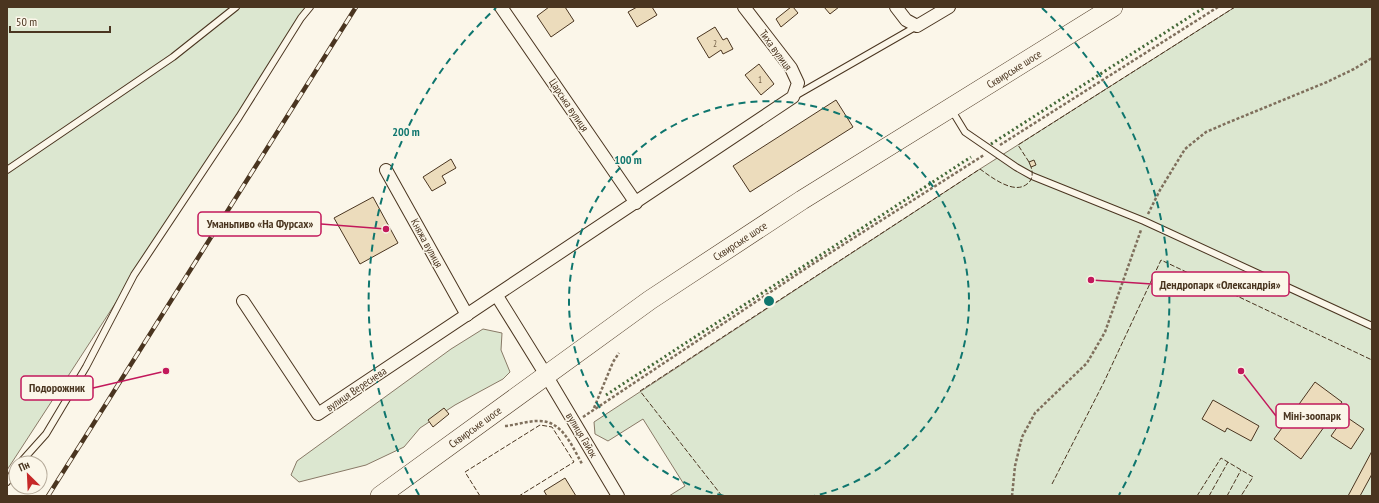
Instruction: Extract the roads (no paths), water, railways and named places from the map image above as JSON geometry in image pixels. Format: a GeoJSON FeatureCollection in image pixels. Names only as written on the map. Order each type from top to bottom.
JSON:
{"type":"FeatureCollection","features":[{"type":"Feature","properties":{"kind":"main road","name":"Сквирське шосе"},"geometry":{"type":"LineString","coordinates":[[380,496],[650,300],[802,200],[1113,7]]}},
{"type":"Feature","properties":{"kind":"street","name":"Царська вулиця"},"geometry":{"type":"LineString","coordinates":[[501,7],[636,203]]}},
{"type":"Feature","properties":{"kind":"street","name":"Тиха вулиця"},"geometry":{"type":"LineString","coordinates":[[744,7],[791,68],[798,83],[793,97]]}},
{"type":"Feature","properties":{"kind":"street"},"geometry":{"type":"LineString","coordinates":[[896,7],[906,20],[916,26],[949,7]]}},
{"type":"Feature","properties":{"kind":"street"},"geometry":{"type":"LineString","coordinates":[[467,315],[793,97]]}},
{"type":"Feature","properties":{"kind":"street","name":"Княжа вулиця"},"geometry":{"type":"LineString","coordinates":[[386,170],[467,315]]}},
{"type":"Feature","properties":{"kind":"street","name":"вулиця Гайок"},"geometry":{"type":"LineString","coordinates":[[497,296],[618,496]]}},
{"type":"Feature","properties":{"kind":"street","name":"вулиця Вереснева"},"geometry":{"type":"LineString","coordinates":[[243,301],[318,414],[467,315]]}},
{"type":"Feature","properties":{"kind":"lane"},"geometry":{"type":"LineString","coordinates":[[7,170],[173,58],[236,7]]}},
{"type":"Feature","properties":{"kind":"lane"},"geometry":{"type":"LineString","coordinates":[[27,455],[46,434],[86,367],[134,275],[240,117],[301,18],[310,7]]}},
{"type":"Feature","properties":{"kind":"lane"},"geometry":{"type":"LineString","coordinates":[[793,97],[916,26]]}},
{"type":"Feature","properties":{"kind":"lane"},"geometry":{"type":"LineString","coordinates":[[950,108],[965,132],[1016,167],[1032,176],[1144,221],[1372,326]]}},
{"type":"Feature","properties":{"kind":"railway"},"geometry":{"type":"LineString","coordinates":[[48,496],[356,7]]}},
{"type":"Feature","properties":{"kind":"place","name":"Уманьпиво «На Фурсах»"},"geometry":{"type":"Point","coordinates":[386,229]}},
{"type":"Feature","properties":{"kind":"place","name":"Дендропарк «Олександрія»"},"geometry":{"type":"Point","coordinates":[1091,280]}},
{"type":"Feature","properties":{"kind":"place","name":"Подорожник"},"geometry":{"type":"Point","coordinates":[166,371]}},
{"type":"Feature","properties":{"kind":"place","name":"Міні-зоопарк"},"geometry":{"type":"Point","coordinates":[1241,371]}}]}
